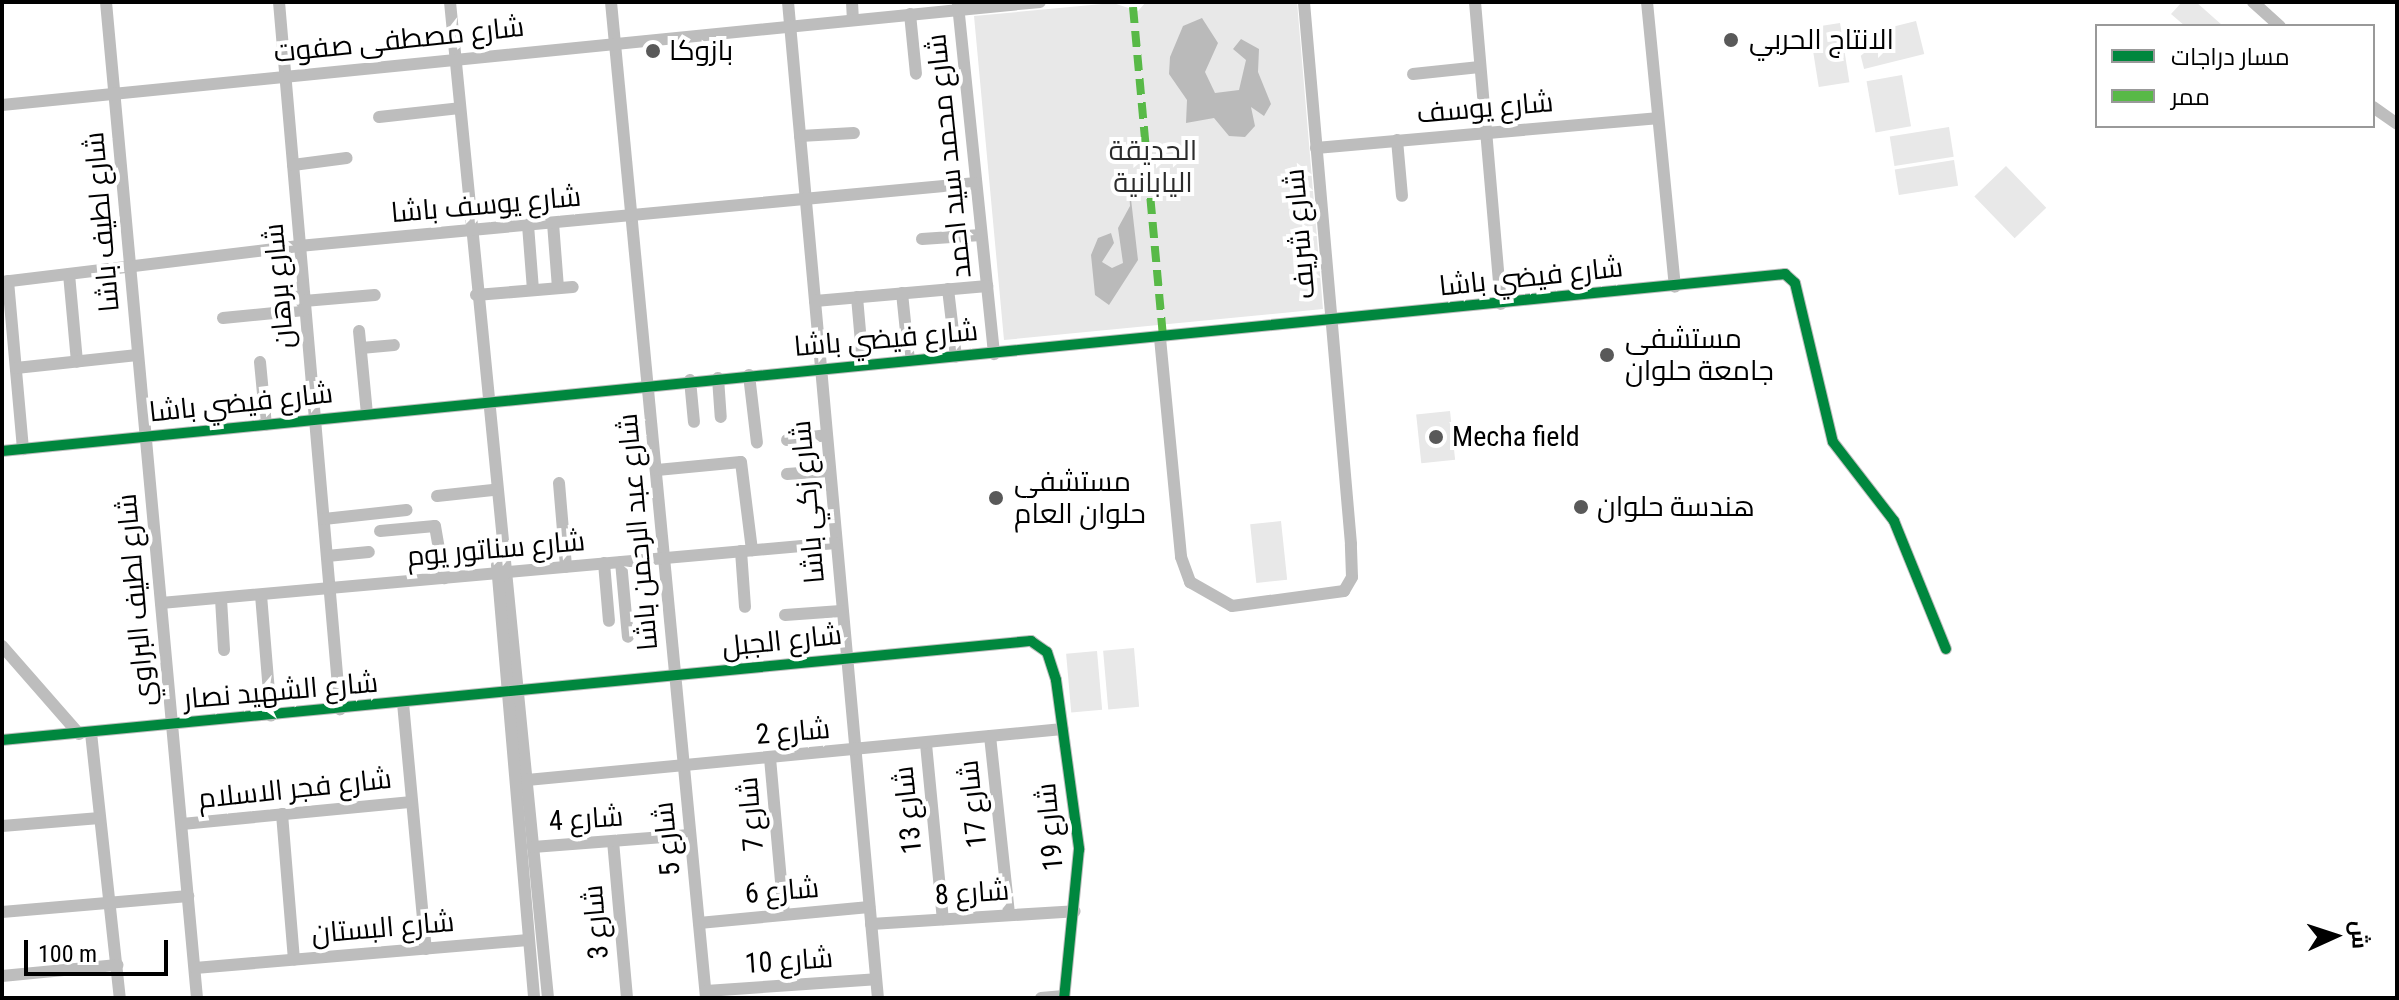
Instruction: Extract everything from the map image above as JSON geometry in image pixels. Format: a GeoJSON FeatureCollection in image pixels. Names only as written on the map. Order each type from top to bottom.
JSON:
{"type":"FeatureCollection","features":[{"type":"Feature","properties":{"kind":"street","name":"شارع لطيف باشا"},"geometry":{"type":"LineString","coordinates":[[106,2],[146,438]]}},
{"type":"Feature","properties":{"kind":"street","name":"شارع برهان"},"geometry":{"type":"LineString","coordinates":[[279,2],[340,709]]}},
{"type":"Feature","properties":{"kind":"street"},"geometry":{"type":"LineString","coordinates":[[450,2],[511,693],[534,998]]}},
{"type":"Feature","properties":{"kind":"street","name":"شارع عبد الرحمن باشا"},"geometry":{"type":"LineString","coordinates":[[611,2],[650,386],[674,676]]}},
{"type":"Feature","properties":{"kind":"street","name":"شارع زكي باشا"},"geometry":{"type":"LineString","coordinates":[[788,2],[853,750],[878,998]]}},
{"type":"Feature","properties":{"kind":"street"},"geometry":{"type":"LineString","coordinates":[[852,2],[853,20]]}},
{"type":"Feature","properties":{"kind":"street","name":"شارع مصطفى صفوت"},"geometry":{"type":"LineString","coordinates":[[2,105],[790,27],[958,6],[1040,2]]}},
{"type":"Feature","properties":{"kind":"street","name":"شارع شريف"},"geometry":{"type":"LineString","coordinates":[[1160,338],[1181,557],[1190,582],[1232,606],[1333,596],[1348,588],[1352,564],[1304,2]]}},
{"type":"Feature","properties":{"kind":"street"},"geometry":{"type":"LineString","coordinates":[[1475,2],[1501,304]]}},
{"type":"Feature","properties":{"kind":"street"},"geometry":{"type":"LineString","coordinates":[[1647,2],[1675,287]]}},
{"type":"Feature","properties":{"kind":"street"},"geometry":{"type":"LineString","coordinates":[[2253,2],[2278,24]]}},
{"type":"Feature","properties":{"kind":"street","name":"شارع محمد سيد احمد"},"geometry":{"type":"LineString","coordinates":[[958,6],[994,354]]}},
{"type":"Feature","properties":{"kind":"street"},"geometry":{"type":"LineString","coordinates":[[910,14],[916,74]]}},
{"type":"Feature","properties":{"kind":"street"},"geometry":{"type":"LineString","coordinates":[[1413,74],[1480,67]]}},
{"type":"Feature","properties":{"kind":"street"},"geometry":{"type":"LineString","coordinates":[[379,117],[460,108]]}},
{"type":"Feature","properties":{"kind":"street"},"geometry":{"type":"LineString","coordinates":[[2375,108],[2397,124]]}},
{"type":"Feature","properties":{"kind":"street","name":"شارع يوسف"},"geometry":{"type":"LineString","coordinates":[[1316,148],[1657,118]]}},
{"type":"Feature","properties":{"kind":"street"},"geometry":{"type":"LineString","coordinates":[[800,136],[854,133]]}},
{"type":"Feature","properties":{"kind":"street"},"geometry":{"type":"LineString","coordinates":[[1397,140],[1402,196]]}},
{"type":"Feature","properties":{"kind":"street"},"geometry":{"type":"LineString","coordinates":[[293,165],[347,158]]}},
{"type":"Feature","properties":{"kind":"street","name":"شارع يوسف باشا"},"geometry":{"type":"LineString","coordinates":[[5,282],[299,246],[976,183]]}},
{"type":"Feature","properties":{"kind":"street"},"geometry":{"type":"LineString","coordinates":[[553,223],[558,288]]}},
{"type":"Feature","properties":{"kind":"street"},"geometry":{"type":"LineString","coordinates":[[528,225],[533,290]]}},
{"type":"Feature","properties":{"kind":"street"},"geometry":{"type":"LineString","coordinates":[[922,239],[981,235]]}},
{"type":"Feature","properties":{"kind":"street"},"geometry":{"type":"LineString","coordinates":[[69,274],[77,362]]}},
{"type":"Feature","properties":{"kind":"street","name":"شارع فيضي باشا"},"geometry":{"type":"LineString","coordinates":[[2,451],[690,380],[1160,338],[1775,275],[1795,283],[1833,442],[1894,521],[1946,649]]}},
{"type":"Feature","properties":{"kind":"street"},"geometry":{"type":"LineString","coordinates":[[5,282],[23,449]]}},
{"type":"Feature","properties":{"kind":"street"},"geometry":{"type":"LineString","coordinates":[[815,301],[987,286]]}},
{"type":"Feature","properties":{"kind":"street"},"geometry":{"type":"LineString","coordinates":[[276,290],[303,287]]}},
{"type":"Feature","properties":{"kind":"street"},"geometry":{"type":"LineString","coordinates":[[476,295],[573,287]]}},
{"type":"Feature","properties":{"kind":"street"},"geometry":{"type":"LineString","coordinates":[[948,289],[956,357]]}},
{"type":"Feature","properties":{"kind":"street"},"geometry":{"type":"LineString","coordinates":[[902,293],[909,361]]}},
{"type":"Feature","properties":{"kind":"street"},"geometry":{"type":"LineString","coordinates":[[223,318],[375,295]]}},
{"type":"Feature","properties":{"kind":"street"},"geometry":{"type":"LineString","coordinates":[[857,297],[863,365]]}},
{"type":"Feature","properties":{"kind":"street"},"geometry":{"type":"LineString","coordinates":[[359,331],[367,414]]}},
{"type":"Feature","properties":{"kind":"street"},"geometry":{"type":"LineString","coordinates":[[361,348],[394,345]]}},
{"type":"Feature","properties":{"kind":"street"},"geometry":{"type":"LineString","coordinates":[[16,368],[137,355]]}},
{"type":"Feature","properties":{"kind":"street"},"geometry":{"type":"LineString","coordinates":[[260,362],[266,425]]}},
{"type":"Feature","properties":{"kind":"street"},"geometry":{"type":"LineString","coordinates":[[749,375],[757,443]]}},
{"type":"Feature","properties":{"kind":"street"},"geometry":{"type":"LineString","coordinates":[[718,378],[721,417]]}},
{"type":"Feature","properties":{"kind":"street"},"geometry":{"type":"LineString","coordinates":[[690,380],[694,422]]}},
{"type":"Feature","properties":{"kind":"street"},"geometry":{"type":"LineString","coordinates":[[787,440],[826,435]]}},
{"type":"Feature","properties":{"kind":"street","name":"شارع لطيف البراوي"},"geometry":{"type":"LineString","coordinates":[[146,438],[197,998]]}},
{"type":"Feature","properties":{"kind":"street"},"geometry":{"type":"LineString","coordinates":[[657,470],[741,462],[746,550],[745,607]]}},
{"type":"Feature","properties":{"kind":"street"},"geometry":{"type":"LineString","coordinates":[[787,474],[829,471]]}},
{"type":"Feature","properties":{"kind":"street"},"geometry":{"type":"LineString","coordinates":[[559,483],[555,512],[566,567]]}},
{"type":"Feature","properties":{"kind":"street"},"geometry":{"type":"LineString","coordinates":[[437,496],[493,490]]}},
{"type":"Feature","properties":{"kind":"street"},"geometry":{"type":"LineString","coordinates":[[324,519],[407,510]]}},
{"type":"Feature","properties":{"kind":"street"},"geometry":{"type":"LineString","coordinates":[[380,531],[435,526],[444,578]]}},
{"type":"Feature","properties":{"kind":"street","name":"شارع سناتور يوم"},"geometry":{"type":"LineString","coordinates":[[161,603],[835,543]]}},
{"type":"Feature","properties":{"kind":"street"},"geometry":{"type":"LineString","coordinates":[[327,556],[369,552]]}},
{"type":"Feature","properties":{"kind":"street"},"geometry":{"type":"LineString","coordinates":[[621,562],[628,637]]}},
{"type":"Feature","properties":{"kind":"street"},"geometry":{"type":"LineString","coordinates":[[604,563],[609,621]]}},
{"type":"Feature","properties":{"kind":"street"},"geometry":{"type":"LineString","coordinates":[[261,595],[271,716]]}},
{"type":"Feature","properties":{"kind":"street"},"geometry":{"type":"LineString","coordinates":[[221,599],[224,650]]}},
{"type":"Feature","properties":{"kind":"street"},"geometry":{"type":"LineString","coordinates":[[785,615],[841,611]]}},
{"type":"Feature","properties":{"kind":"street","name":"شارع الجبل"},"geometry":{"type":"LineString","coordinates":[[511,693],[1025,640],[1047,652]]}},
{"type":"Feature","properties":{"kind":"street"},"geometry":{"type":"LineString","coordinates":[[2,646],[85,734],[100,818],[120,998]]}},
{"type":"Feature","properties":{"kind":"street","name":"شارع 19"},"geometry":{"type":"LineString","coordinates":[[1047,652],[1063,729],[1080,861],[1064,997]]}},
{"type":"Feature","properties":{"kind":"street","name":"شارع 5"},"geometry":{"type":"LineString","coordinates":[[674,676],[706,995]]}},
{"type":"Feature","properties":{"kind":"street"},"geometry":{"type":"LineString","coordinates":[[511,693],[527,780],[548,998]]}},
{"type":"Feature","properties":{"kind":"street","name":"شارع الشهيد نصار"},"geometry":{"type":"LineString","coordinates":[[2,740],[511,693]]}},
{"type":"Feature","properties":{"kind":"street"},"geometry":{"type":"LineString","coordinates":[[403,703],[426,949]]}},
{"type":"Feature","properties":{"kind":"street","name":"شارع 2"},"geometry":{"type":"LineString","coordinates":[[527,780],[1063,729]]}},
{"type":"Feature","properties":{"kind":"street","name":"شارع 17"},"geometry":{"type":"LineString","coordinates":[[990,736],[1009,914]]}},
{"type":"Feature","properties":{"kind":"street","name":"شارع 13"},"geometry":{"type":"LineString","coordinates":[[926,744],[943,919]]}},
{"type":"Feature","properties":{"kind":"street","name":"شارع 7"},"geometry":{"type":"LineString","coordinates":[[770,758],[784,914]]}},
{"type":"Feature","properties":{"kind":"street","name":"شارع فجر الاسلام"},"geometry":{"type":"LineString","coordinates":[[182,824],[412,802]]}},
{"type":"Feature","properties":{"kind":"street"},"geometry":{"type":"LineString","coordinates":[[282,814],[294,960]]}},
{"type":"Feature","properties":{"kind":"street"},"geometry":{"type":"LineString","coordinates":[[2,826],[100,818]]}},
{"type":"Feature","properties":{"kind":"street","name":"شارع 4"},"geometry":{"type":"LineString","coordinates":[[533,847],[690,835]]}},
{"type":"Feature","properties":{"kind":"street","name":"شارع 3"},"geometry":{"type":"LineString","coordinates":[[613,841],[627,998]]}},
{"type":"Feature","properties":{"kind":"street"},"geometry":{"type":"LineString","coordinates":[[2,912],[188,896]]}},
{"type":"Feature","properties":{"kind":"street","name":"شارع 6"},"geometry":{"type":"LineString","coordinates":[[699,923],[869,907]]}},
{"type":"Feature","properties":{"kind":"street","name":"شارع 8"},"geometry":{"type":"LineString","coordinates":[[871,924],[1075,911]]}},
{"type":"Feature","properties":{"kind":"street","name":"شارع البستان"},"geometry":{"type":"LineString","coordinates":[[195,968],[528,940]]}},
{"type":"Feature","properties":{"kind":"street"},"geometry":{"type":"LineString","coordinates":[[2,976],[117,965]]}},
{"type":"Feature","properties":{"kind":"street","name":"شارع 10"},"geometry":{"type":"LineString","coordinates":[[706,995],[876,979]]}},
{"type":"Feature","properties":{"kind":"street"},"geometry":{"type":"LineString","coordinates":[[1041,998],[1064,997]]}},
{"type":"Feature","properties":{"kind":"green space","name":"الحديقة اليابانية"},"geometry":{"type":"Polygon","coordinates":[[[1146,2],[1297,2],[1323,309],[1004,340],[974,16],[1113,3],[1138,11],[1146,2]]]}},
{"type":"Feature","properties":{"kind":"green space"},"geometry":{"type":"Polygon","coordinates":[[[2182,2],[2196,2],[2221,24],[2183,24],[2171,14],[2182,2]]]}},
{"type":"Feature","properties":{"kind":"green space"},"geometry":{"type":"Polygon","coordinates":[[[1916,21],[1924,54],[1864,69],[1856,36],[1916,21]]]}},
{"type":"Feature","properties":{"kind":"green space"},"geometry":{"type":"Polygon","coordinates":[[[1840,23],[1849,82],[1819,87],[1809,28],[1840,23]]]}},
{"type":"Feature","properties":{"kind":"green space"},"geometry":{"type":"Polygon","coordinates":[[[1902,75],[1911,126],[1876,132],[1867,81],[1902,75]]]}},
{"type":"Feature","properties":{"kind":"green space"},"geometry":{"type":"Polygon","coordinates":[[[1949,127],[1954,157],[1894,166],[1890,136],[1949,127]]]}},
{"type":"Feature","properties":{"kind":"green space"},"geometry":{"type":"Polygon","coordinates":[[[1954,160],[1958,186],[1899,195],[1895,169],[1954,160]]]}},
{"type":"Feature","properties":{"kind":"green space"},"geometry":{"type":"Polygon","coordinates":[[[2006,166],[2046,208],[2015,238],[1974,197],[2006,166]]]}},
{"type":"Feature","properties":{"kind":"green space","name":"Mecha field"},"geometry":{"type":"Polygon","coordinates":[[[1450,411],[1455,460],[1421,463],[1416,415],[1450,411]]]}},
{"type":"Feature","properties":{"kind":"green space"},"geometry":{"type":"Polygon","coordinates":[[[1281,521],[1287,580],[1256,583],[1250,524],[1281,521]]]}},
{"type":"Feature","properties":{"kind":"green space"},"geometry":{"type":"Polygon","coordinates":[[[1134,648],[1139,707],[1108,709],[1103,651],[1134,648]]]}},
{"type":"Feature","properties":{"kind":"green space"},"geometry":{"type":"Polygon","coordinates":[[[1097,651],[1102,710],[1071,712],[1066,654],[1097,651]]]}},
{"type":"Feature","properties":{"kind":"shaded area"},"geometry":{"type":"Polygon","coordinates":[[[1202,18],[1218,43],[1205,72],[1215,93],[1239,90],[1246,60],[1233,49],[1241,39],[1259,49],[1258,72],[1271,104],[1264,116],[1251,107],[1255,126],[1245,137],[1229,136],[1214,118],[1186,123],[1187,100],[1169,74],[1170,57],[1183,26],[1202,18]]]}},
{"type":"Feature","properties":{"kind":"shaded area"},"geometry":{"type":"Polygon","coordinates":[[[1128,173],[1138,260],[1109,305],[1095,295],[1091,255],[1098,238],[1111,233],[1114,243],[1102,262],[1112,268],[1123,263],[1118,228],[1130,206],[1128,173]]]}},
{"type":"Feature","properties":{"kind":"marked path"},"geometry":{"type":"LineString","coordinates":[[1133,7],[1163,337]]}},
{"type":"Feature","properties":{"kind":"cycle path"},"geometry":{"type":"LineString","coordinates":[[2,451],[1785,274],[1795,283],[1833,442],[1894,521],[1946,649]]}},
{"type":"Feature","properties":{"kind":"cycle path"},"geometry":{"type":"LineString","coordinates":[[2,740],[1031,641],[1047,652],[1056,680],[1079,849],[1064,998]]}},
{"type":"Feature","properties":{"kind":"place","name":"الانتاج الحربي"},"geometry":{"type":"Point","coordinates":[1731,40]}},
{"type":"Feature","properties":{"kind":"place","name":"بازوكا"},"geometry":{"type":"Point","coordinates":[653,51]}},
{"type":"Feature","properties":{"kind":"place","name":"مستشفى جامعة حلوان"},"geometry":{"type":"Point","coordinates":[1607,355]}},
{"type":"Feature","properties":{"kind":"place","name":"Mecha field"},"geometry":{"type":"Point","coordinates":[1436,437]}},
{"type":"Feature","properties":{"kind":"place","name":"مستشفى حلوان العام"},"geometry":{"type":"Point","coordinates":[996,498]}},
{"type":"Feature","properties":{"kind":"place","name":"هندسة حلوان"},"geometry":{"type":"Point","coordinates":[1581,507]}}]}
